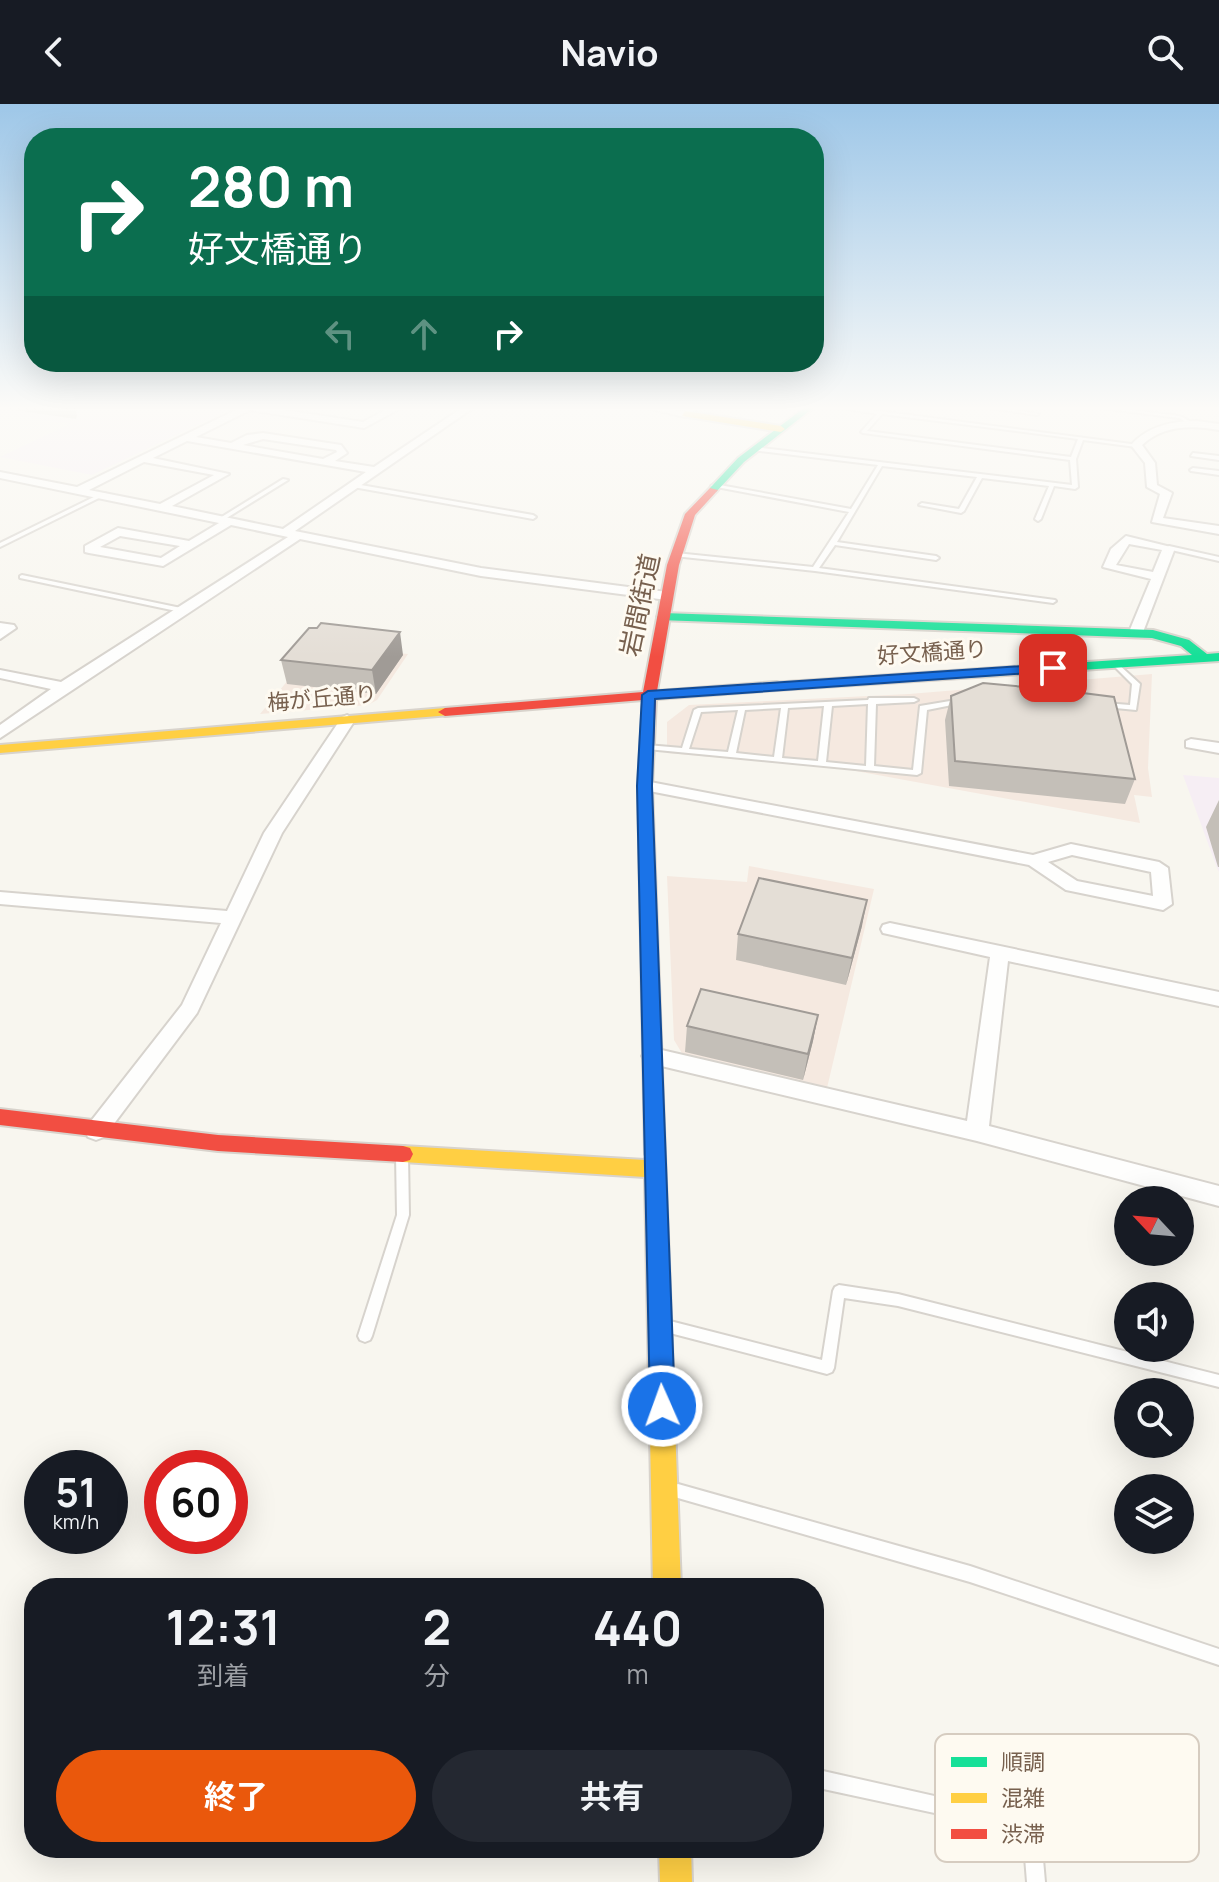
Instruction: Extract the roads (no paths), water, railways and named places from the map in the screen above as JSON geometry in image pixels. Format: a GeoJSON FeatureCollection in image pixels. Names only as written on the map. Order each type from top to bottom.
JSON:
{"type":"FeatureCollection","features":[{"type":"Feature","properties":{"kind":"street"},"geometry":{"type":"LineString","coordinates":[[90,491],[511,577],[667,596]]}},
{"type":"Feature","properties":{"kind":"street"},"geometry":{"type":"LineString","coordinates":[[164,506],[192,491]]}},
{"type":"Feature","properties":{"kind":"street"},"geometry":{"type":"LineString","coordinates":[[0,733],[63,687],[293,533],[348,491]]}},
{"type":"Feature","properties":{"kind":"street","name":"岩間街道"},"geometry":{"type":"LineString","coordinates":[[667,1578],[645,747],[648,695],[676,555],[690,514],[710,491]]}},
{"type":"Feature","properties":{"kind":"street"},"geometry":{"type":"LineString","coordinates":[[1161,491],[1166,493],[1156,520],[1219,530]]}},
{"type":"Feature","properties":{"kind":"street"},"geometry":{"type":"LineString","coordinates":[[192,545],[118,532],[89,549],[163,562],[192,545],[227,519]]}},
{"type":"Feature","properties":{"kind":"street"},"geometry":{"type":"LineString","coordinates":[[1136,632],[1169,548],[1126,540],[1115,552],[1109,567],[1156,576]]}},
{"type":"Feature","properties":{"kind":"street"},"geometry":{"type":"LineString","coordinates":[[663,617],[1136,632],[1169,637],[1212,658]]}},
{"type":"Feature","properties":{"kind":"street"},"geometry":{"type":"LineString","coordinates":[[0,627],[9,628],[0,635]]}},
{"type":"Feature","properties":{"kind":"street","name":"好文橋通り"},"geometry":{"type":"LineString","coordinates":[[648,695],[1212,658]]}},
{"type":"Feature","properties":{"kind":"street"},"geometry":{"type":"LineString","coordinates":[[0,674],[63,687]]}},
{"type":"Feature","properties":{"kind":"street","name":"梅が丘通り"},"geometry":{"type":"LineString","coordinates":[[0,749],[648,695]]}},
{"type":"Feature","properties":{"kind":"street"},"geometry":{"type":"LineString","coordinates":[[96,1131],[190,1008],[273,833],[347,720]]}},
{"type":"Feature","properties":{"kind":"street"},"geometry":{"type":"LineString","coordinates":[[1191,744],[1219,748]]}},
{"type":"Feature","properties":{"kind":"street"},"geometry":{"type":"LineString","coordinates":[[645,786],[1034,861],[1072,886],[1163,904],[1159,868],[1071,849],[1034,861]]}},
{"type":"Feature","properties":{"kind":"street"},"geometry":{"type":"LineString","coordinates":[[0,898],[233,918]]}},
{"type":"Feature","properties":{"kind":"street"},"geometry":{"type":"LineString","coordinates":[[890,929],[1219,999]]}},
{"type":"Feature","properties":{"kind":"street"},"geometry":{"type":"LineString","coordinates":[[977,1132],[1000,951]]}},
{"type":"Feature","properties":{"kind":"street"},"geometry":{"type":"LineString","coordinates":[[653,1056],[977,1132],[1219,1196]]}},
{"type":"Feature","properties":{"kind":"street"},"geometry":{"type":"LineString","coordinates":[[0,1117],[96,1131],[402,1155],[655,1169]]}},
{"type":"Feature","properties":{"kind":"street"},"geometry":{"type":"LineString","coordinates":[[675,1858],[676,1882]]}},
{"type":"Feature","properties":{"kind":"lane"},"geometry":{"type":"LineString","coordinates":[[227,519],[269,491]]}},
{"type":"Feature","properties":{"kind":"lane"},"geometry":{"type":"LineString","coordinates":[[384,491],[533,517]]}},
{"type":"Feature","properties":{"kind":"lane"},"geometry":{"type":"LineString","coordinates":[[742,491],[853,511]]}},
{"type":"Feature","properties":{"kind":"lane"},"geometry":{"type":"LineString","coordinates":[[815,569],[865,491]]}},
{"type":"Feature","properties":{"kind":"lane"},"geometry":{"type":"LineString","coordinates":[[922,505],[961,511],[972,491]]}},
{"type":"Feature","properties":{"kind":"lane"},"geometry":{"type":"LineString","coordinates":[[1038,519],[1050,491]]}},
{"type":"Feature","properties":{"kind":"lane"},"geometry":{"type":"LineString","coordinates":[[0,545],[104,494]]}},
{"type":"Feature","properties":{"kind":"lane"},"geometry":{"type":"LineString","coordinates":[[833,543],[936,558]]}},
{"type":"Feature","properties":{"kind":"lane"},"geometry":{"type":"LineString","coordinates":[[1169,548],[1219,559]]}},
{"type":"Feature","properties":{"kind":"lane"},"geometry":{"type":"LineString","coordinates":[[676,555],[815,569],[1053,601]]}},
{"type":"Feature","properties":{"kind":"lane"},"geometry":{"type":"LineString","coordinates":[[22,577],[181,610]]}},
{"type":"Feature","properties":{"kind":"lane"},"geometry":{"type":"LineString","coordinates":[[1102,704],[1133,708],[1136,684],[1115,664]]}},
{"type":"Feature","properties":{"kind":"lane"},"geometry":{"type":"LineString","coordinates":[[898,679],[923,708]]}},
{"type":"Feature","properties":{"kind":"lane"},"geometry":{"type":"LineString","coordinates":[[870,767],[872,700]]}},
{"type":"Feature","properties":{"kind":"lane"},"geometry":{"type":"LineString","coordinates":[[686,748],[698,710],[914,700]]}},
{"type":"Feature","properties":{"kind":"lane"},"geometry":{"type":"LineString","coordinates":[[923,708],[971,700]]}},
{"type":"Feature","properties":{"kind":"lane"},"geometry":{"type":"LineString","coordinates":[[822,763],[828,704]]}},
{"type":"Feature","properties":{"kind":"lane"},"geometry":{"type":"LineString","coordinates":[[778,758],[785,706]]}},
{"type":"Feature","properties":{"kind":"lane"},"geometry":{"type":"LineString","coordinates":[[645,747],[686,748],[917,773],[923,708]]}},
{"type":"Feature","properties":{"kind":"lane"},"geometry":{"type":"LineString","coordinates":[[732,754],[742,709]]}},
{"type":"Feature","properties":{"kind":"lane"},"geometry":{"type":"LineString","coordinates":[[365,1336],[403,1215],[402,1155]]}},
{"type":"Feature","properties":{"kind":"lane"},"geometry":{"type":"LineString","coordinates":[[660,1324],[827,1368],[839,1291],[898,1300],[1219,1381]]}},
{"type":"Feature","properties":{"kind":"lane"},"geometry":{"type":"LineString","coordinates":[[665,1488],[970,1574],[1219,1657]]}},
{"type":"Feature","properties":{"kind":"lane"},"geometry":{"type":"LineString","coordinates":[[824,1780],[935,1804]]}},
{"type":"Feature","properties":{"kind":"lane"},"geometry":{"type":"LineString","coordinates":[[1034,1862],[1036,1882]]}}]}
